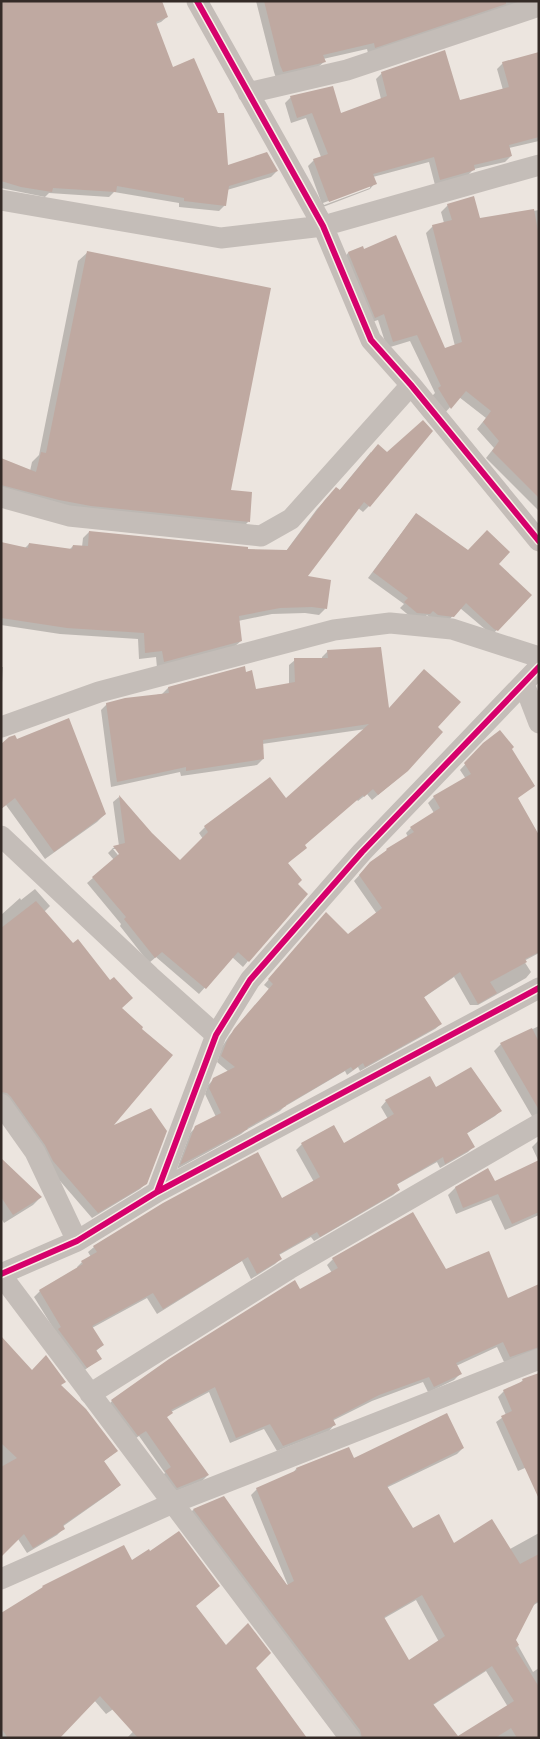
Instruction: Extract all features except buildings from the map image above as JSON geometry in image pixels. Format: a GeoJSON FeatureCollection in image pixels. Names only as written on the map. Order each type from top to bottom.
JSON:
{"type":"FeatureCollection","features":[{"type":"Feature","properties":{"kind":"street"},"geometry":{"type":"LineString","coordinates":[[197,1],[323,226],[371,340],[411,385],[539,541]]}},
{"type":"Feature","properties":{"kind":"street"},"geometry":{"type":"LineString","coordinates":[[248,93],[347,70],[539,6]]}},
{"type":"Feature","properties":{"kind":"street"},"geometry":{"type":"LineString","coordinates":[[1,200],[221,238],[323,226],[539,165]]}},
{"type":"Feature","properties":{"kind":"street"},"geometry":{"type":"LineString","coordinates":[[1,497],[69,516],[261,536],[291,519],[411,385]]}},
{"type":"Feature","properties":{"kind":"street"},"geometry":{"type":"LineString","coordinates":[[1,727],[99,692],[334,630],[380,624],[390,623],[452,629],[539,658]]}},
{"type":"Feature","properties":{"kind":"street"},"geometry":{"type":"LineString","coordinates":[[156,1192],[216,1035],[250,980],[362,852],[539,667]]}},
{"type":"Feature","properties":{"kind":"street"},"geometry":{"type":"LineString","coordinates":[[524,684],[539,723]]}},
{"type":"Feature","properties":{"kind":"street"},"geometry":{"type":"LineString","coordinates":[[1,836],[150,976],[216,1035]]}},
{"type":"Feature","properties":{"kind":"street"},"geometry":{"type":"LineString","coordinates":[[350,1738],[1,1274],[77,1240],[156,1192],[539,988]]}},
{"type":"Feature","properties":{"kind":"street"},"geometry":{"type":"LineString","coordinates":[[1,1104],[35,1152],[77,1240]]}},
{"type":"Feature","properties":{"kind":"street"},"geometry":{"type":"LineString","coordinates":[[90,1394],[289,1269],[539,1124]]}},
{"type":"Feature","properties":{"kind":"street"},"geometry":{"type":"LineString","coordinates":[[1,1580],[173,1504],[539,1359]]}},
{"type":"Feature","properties":{"kind":"cycle path"},"geometry":{"type":"LineString","coordinates":[[197,1],[323,226],[371,340],[411,385],[539,541]]}},
{"type":"Feature","properties":{"kind":"cycle path"},"geometry":{"type":"LineString","coordinates":[[157,1192],[216,1035],[250,980],[362,852],[539,667]]}},
{"type":"Feature","properties":{"kind":"cycle path"},"geometry":{"type":"LineString","coordinates":[[1,1274],[77,1241],[157,1192],[539,988]]}}]}
